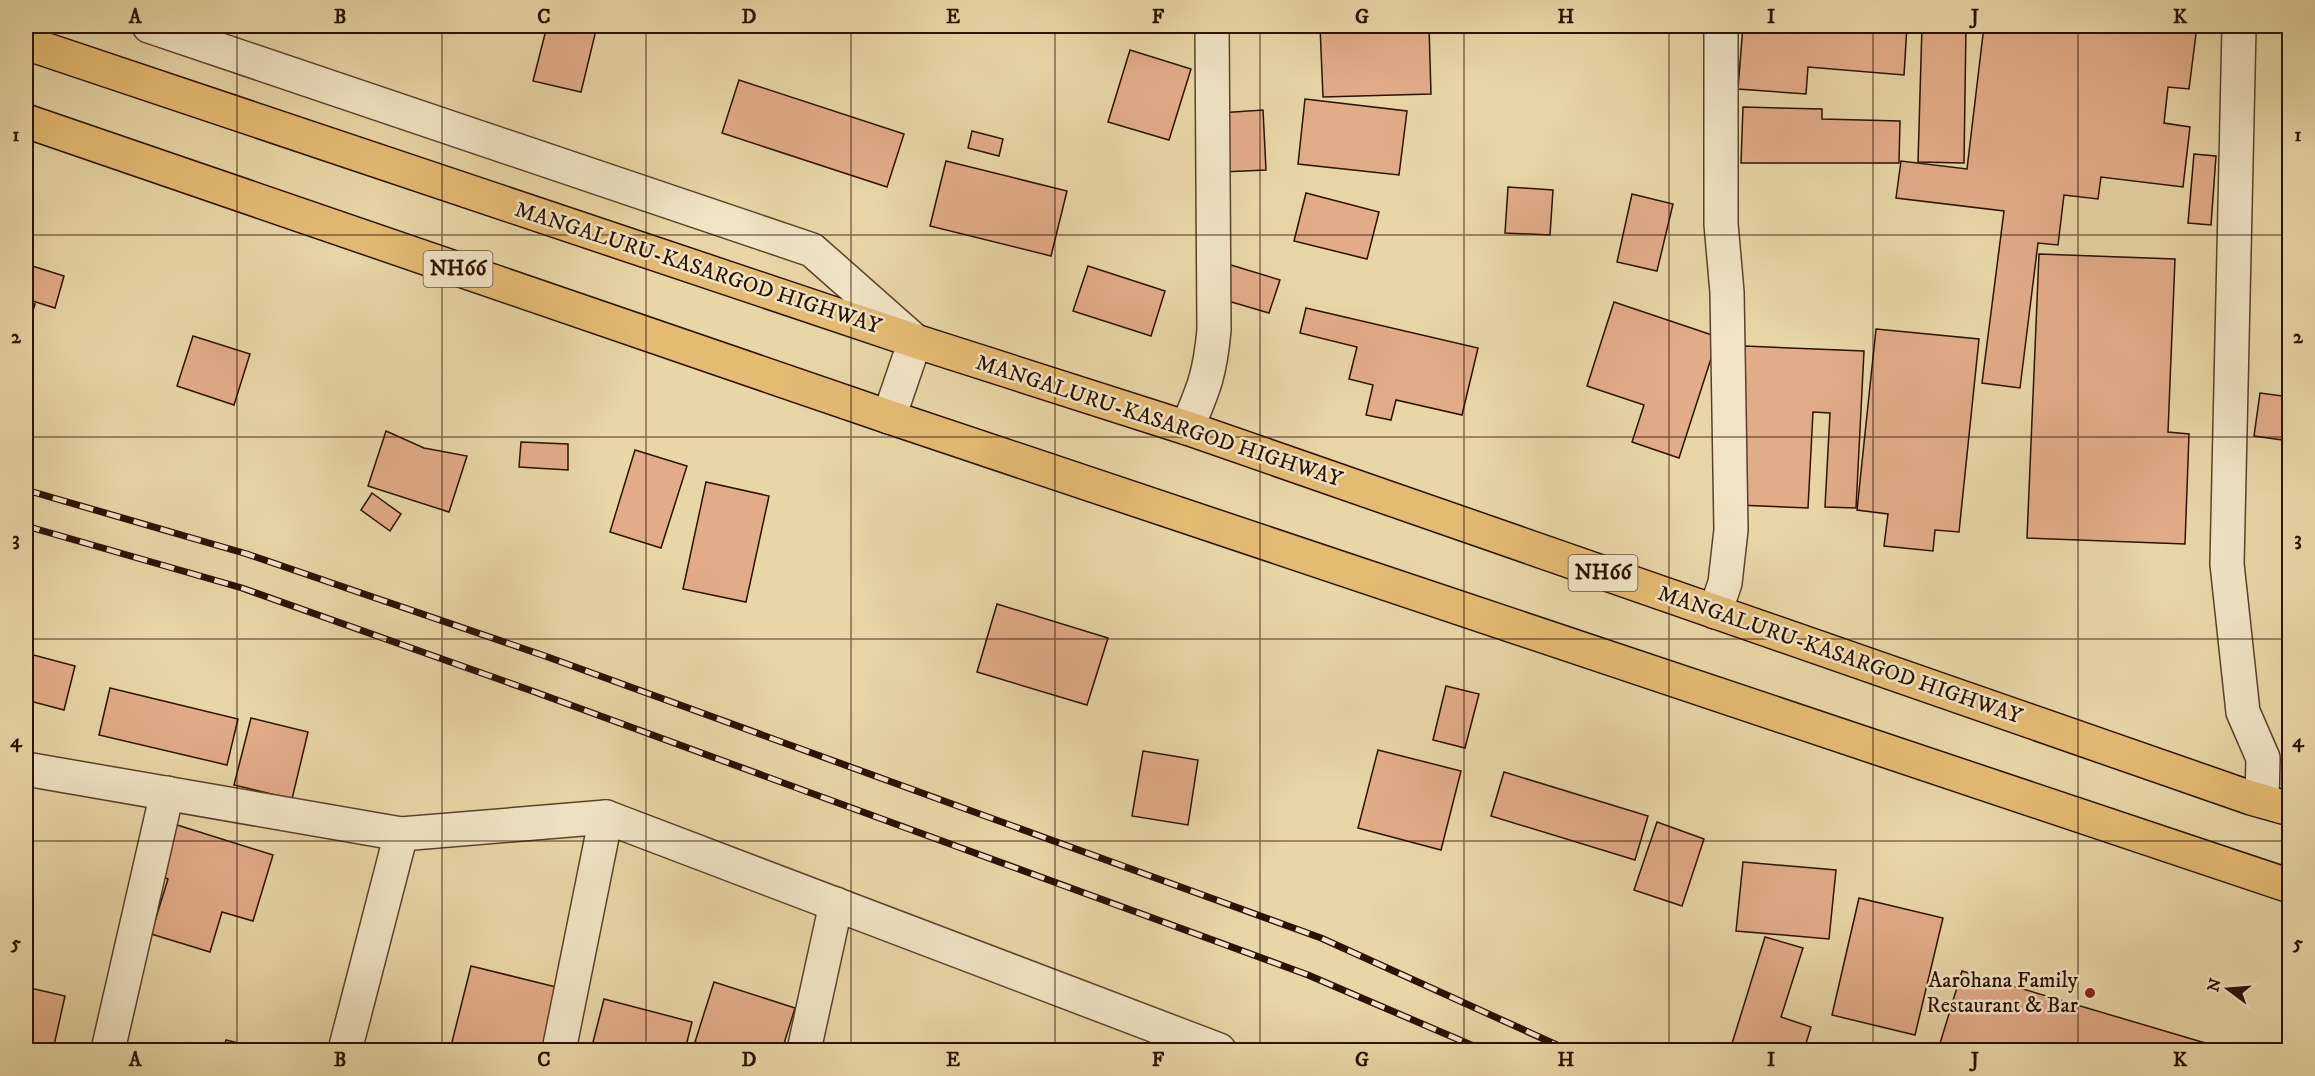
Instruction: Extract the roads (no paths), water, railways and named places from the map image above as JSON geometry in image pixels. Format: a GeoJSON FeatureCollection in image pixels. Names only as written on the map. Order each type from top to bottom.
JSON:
{"type":"FeatureCollection","features":[{"type":"Feature","properties":{"kind":"highway","name":"MANGALURU-KASARGOD HIGHWAY"},"geometry":{"type":"LineString","coordinates":[[26,44],[915,340],[1187,428],[2251,798],[2276,804]]}},
{"type":"Feature","properties":{"kind":"highway","name":"NH66"},"geometry":{"type":"LineString","coordinates":[[26,121],[890,417],[2289,886]]}},
{"type":"Feature","properties":{"kind":"street"},"geometry":{"type":"LineString","coordinates":[[148,26],[812,250],[915,340],[890,417]]}},
{"type":"Feature","properties":{"kind":"street"},"geometry":{"type":"LineString","coordinates":[[1187,428],[1205,390],[1211,367],[1214,330],[1212,26]]}},
{"type":"Feature","properties":{"kind":"street"},"geometry":{"type":"LineString","coordinates":[[1715,612],[1725,583],[1731,530],[1727,292],[1722,224],[1721,26]]}},
{"type":"Feature","properties":{"kind":"street"},"geometry":{"type":"LineString","coordinates":[[2239,28],[2227,564],[2243,712],[2263,758],[2276,804]]}},
{"type":"Feature","properties":{"kind":"street"},"geometry":{"type":"LineString","coordinates":[[26,769],[401,834],[606,817],[1219,1050]]}},
{"type":"Feature","properties":{"kind":"street"},"geometry":{"type":"LineString","coordinates":[[108,1050],[167,793]]}},
{"type":"Feature","properties":{"kind":"street"},"geometry":{"type":"LineString","coordinates":[[559,1050],[606,817]]}},
{"type":"Feature","properties":{"kind":"street"},"geometry":{"type":"LineString","coordinates":[[345,1050],[401,834]]}},
{"type":"Feature","properties":{"kind":"street"},"geometry":{"type":"LineString","coordinates":[[804,1050],[836,904]]}},
{"type":"Feature","properties":{"kind":"railway"},"geometry":{"type":"LineString","coordinates":[[26,490],[247,554],[545,656],[1321,938],[1568,1050]]}},
{"type":"Feature","properties":{"kind":"railway"},"geometry":{"type":"LineString","coordinates":[[26,526],[242,588],[535,692],[1308,975],[1483,1050]]}},
{"type":"Feature","properties":{"kind":"place","name":"Aarohana Family Restaurant & Bar"},"geometry":{"type":"Point","coordinates":[2090,993]}}]}
